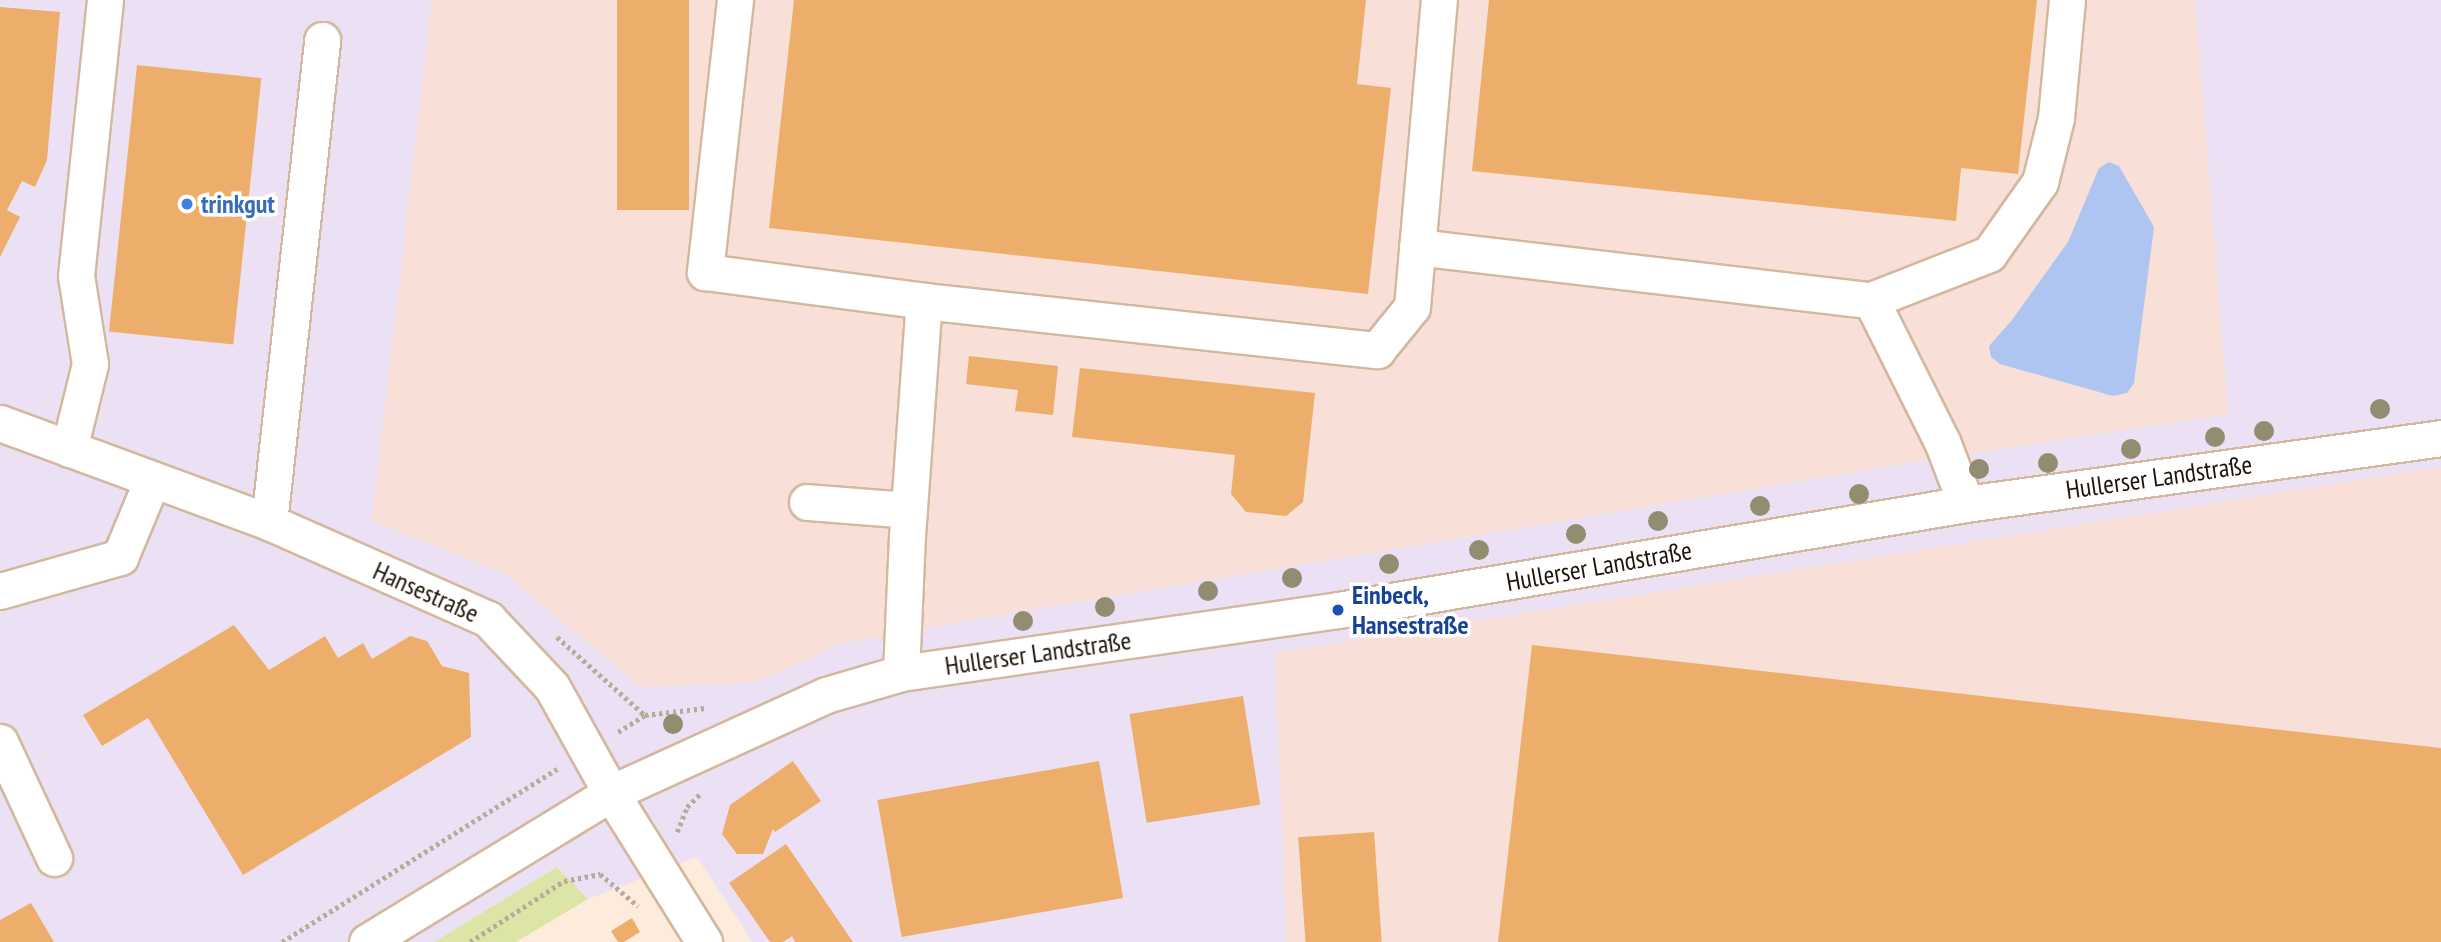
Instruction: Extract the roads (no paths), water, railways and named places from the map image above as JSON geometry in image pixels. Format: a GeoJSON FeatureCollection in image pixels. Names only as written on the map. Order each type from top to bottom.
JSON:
{"type":"FeatureCollection","features":[{"type":"Feature","properties":{"kind":"street"},"geometry":{"type":"LineString","coordinates":[[69,449],[90,364],[76,276],[105,0]]}},
{"type":"Feature","properties":{"kind":"street"},"geometry":{"type":"LineString","coordinates":[[735,0],[705,272],[925,301],[1377,350],[1412,307],[1438,0]]}},
{"type":"Feature","properties":{"kind":"street"},"geometry":{"type":"LineString","coordinates":[[1417,247],[1871,300],[1989,254],[2040,183],[2056,118],[2067,0]]}},
{"type":"Feature","properties":{"kind":"street"},"geometry":{"type":"LineString","coordinates":[[270,522],[322,40]]}},
{"type":"Feature","properties":{"kind":"street"},"geometry":{"type":"LineString","coordinates":[[1871,300],[1943,444],[1966,504]]}},
{"type":"Feature","properties":{"kind":"street"},"geometry":{"type":"LineString","coordinates":[[901,673],[909,510],[925,301]]}},
{"type":"Feature","properties":{"kind":"street","name":"Hansestraße"},"geometry":{"type":"LineString","coordinates":[[0,423],[270,522],[488,619],[552,687],[611,793],[704,942]]}},
{"type":"Feature","properties":{"kind":"street","name":"Hullerser Landstraße"},"geometry":{"type":"LineString","coordinates":[[367,942],[611,793],[826,695],[901,673],[1338,610],[1966,504],[2441,438]]}},
{"type":"Feature","properties":{"kind":"street"},"geometry":{"type":"LineString","coordinates":[[0,592],[120,557],[152,480]]}},
{"type":"Feature","properties":{"kind":"street"},"geometry":{"type":"LineString","coordinates":[[807,502],[909,510]]}},
{"type":"Feature","properties":{"kind":"street"},"geometry":{"type":"LineString","coordinates":[[0,742],[54,858]]}},
{"type":"Feature","properties":{"kind":"water"},"geometry":{"type":"Polygon","coordinates":[[[2109,162],[2119,166],[2154,227],[2134,383],[2127,393],[2113,396],[2000,364],[1991,357],[1989,346],[2012,320],[2068,242],[2099,168],[2109,162]]]}},
{"type":"Feature","properties":{"kind":"place","name":"trinkgut"},"geometry":{"type":"Point","coordinates":[187,204]}},
{"type":"Feature","properties":{"kind":"place","name":"Einbeck, Hansestraße"},"geometry":{"type":"Point","coordinates":[1338,610]}}]}
